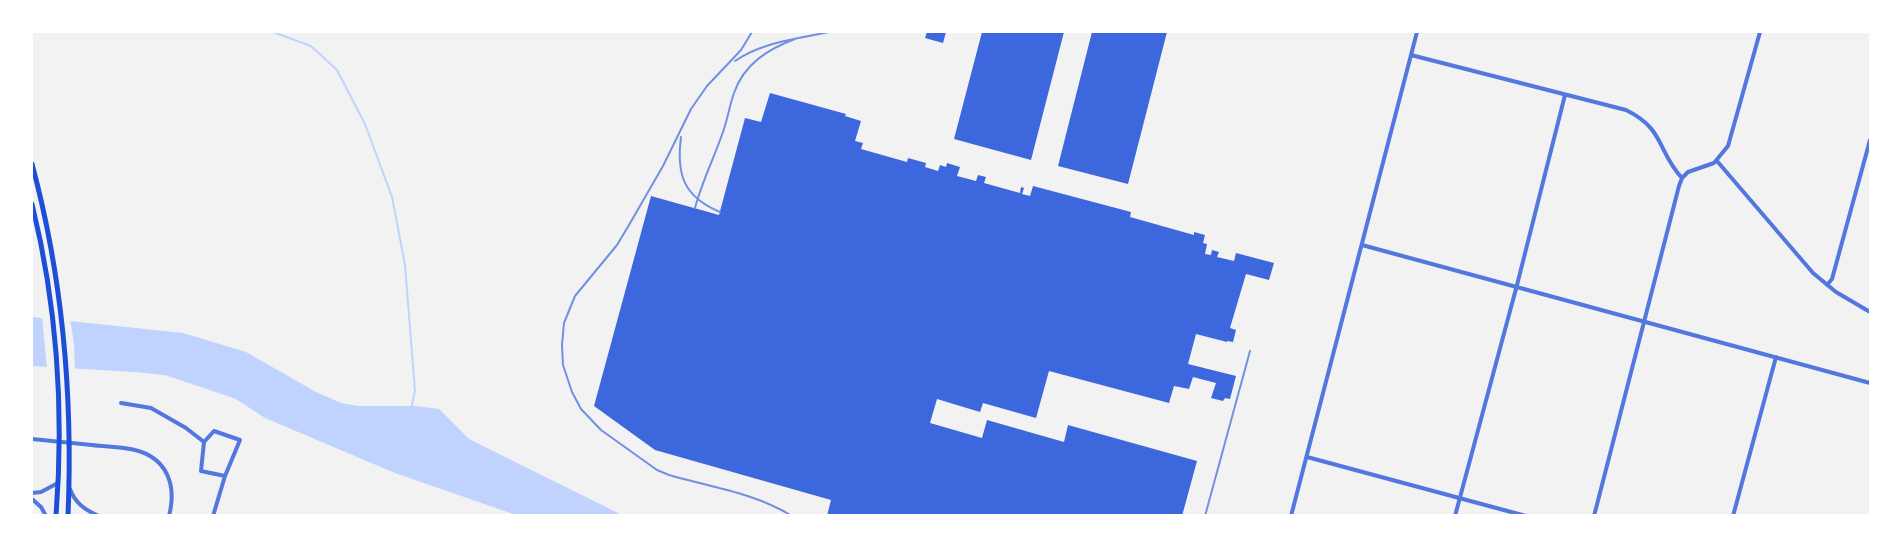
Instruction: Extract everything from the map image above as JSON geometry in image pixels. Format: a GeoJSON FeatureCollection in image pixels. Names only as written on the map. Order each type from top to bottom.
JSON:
{"type":"FeatureCollection","features":[{"type":"Feature","properties":{"kind":"main road"},"geometry":{"type":"LineString","coordinates":[[32,164],[52,251],[61,314],[69,394],[68,516]]}},
{"type":"Feature","properties":{"kind":"main road"},"geometry":{"type":"LineString","coordinates":[[32,204],[43,259],[55,347],[59,416],[59,482],[56,516]]}},
{"type":"Feature","properties":{"kind":"street"},"geometry":{"type":"LineString","coordinates":[[1291,516],[1417,32]]}},
{"type":"Feature","properties":{"kind":"street"},"geometry":{"type":"LineString","coordinates":[[1594,516],[1674,201],[1682,178],[1690,171],[1717,161],[1729,142],[1760,32]]}},
{"type":"Feature","properties":{"kind":"street"},"geometry":{"type":"LineString","coordinates":[[1411,55],[1626,111],[1646,122],[1654,130],[1670,162],[1682,178]]}},
{"type":"Feature","properties":{"kind":"street"},"geometry":{"type":"LineString","coordinates":[[1455,516],[1565,94]]}},
{"type":"Feature","properties":{"kind":"street"},"geometry":{"type":"LineString","coordinates":[[1827,285],[1832,279],[1870,140]]}},
{"type":"Feature","properties":{"kind":"street"},"geometry":{"type":"LineString","coordinates":[[1717,161],[1778,234],[1827,285],[1870,312]]}},
{"type":"Feature","properties":{"kind":"street"},"geometry":{"type":"LineString","coordinates":[[1362,244],[1870,384]]}},
{"type":"Feature","properties":{"kind":"street"},"geometry":{"type":"LineString","coordinates":[[1734,516],[1776,357]]}},
{"type":"Feature","properties":{"kind":"street"},"geometry":{"type":"LineString","coordinates":[[121,403],[151,408],[186,428],[204,442]]}},
{"type":"Feature","properties":{"kind":"street"},"geometry":{"type":"LineString","coordinates":[[213,516],[225,476],[240,440],[214,430],[204,442],[201,471],[225,476]]}},
{"type":"Feature","properties":{"kind":"street"},"geometry":{"type":"LineString","coordinates":[[32,439],[135,450],[151,457],[165,470],[171,484],[172,499],[169,516]]}},
{"type":"Feature","properties":{"kind":"street"},"geometry":{"type":"LineString","coordinates":[[1307,457],[1526,516]]}},
{"type":"Feature","properties":{"kind":"street"},"geometry":{"type":"LineString","coordinates":[[32,493],[41,492],[59,482]]}},
{"type":"Feature","properties":{"kind":"street"},"geometry":{"type":"LineString","coordinates":[[68,484],[76,501],[99,516]]}},
{"type":"Feature","properties":{"kind":"street"},"geometry":{"type":"LineString","coordinates":[[32,499],[41,507],[46,516]]}},
{"type":"Feature","properties":{"kind":"water"},"geometry":{"type":"Polygon","coordinates":[[[32,317],[183,333],[246,352],[316,392],[341,403],[358,406],[416,406],[439,409],[469,439],[622,515],[516,515],[395,473],[265,418],[236,399],[165,375],[32,366],[32,317]]]}},
{"type":"Feature","properties":{"kind":"pier"},"geometry":{"type":"Polygon","coordinates":[[[42,315],[70,318],[75,371],[47,369],[42,315]]]}},
{"type":"Feature","properties":{"kind":"building"},"geometry":{"type":"Polygon","coordinates":[[[927,32],[946,32],[943,43],[925,38],[927,32]]]}},
{"type":"Feature","properties":{"kind":"building"},"geometry":{"type":"Polygon","coordinates":[[[982,32],[1064,32],[1031,160],[954,139],[982,32]]]}},
{"type":"Feature","properties":{"kind":"building"},"geometry":{"type":"Polygon","coordinates":[[[1092,32],[1167,32],[1128,184],[1058,166],[1092,32]]]}},
{"type":"Feature","properties":{"kind":"building"},"geometry":{"type":"Polygon","coordinates":[[[770,93],[846,114],[845,116],[861,121],[855,141],[863,143],[861,149],[907,162],[908,158],[926,163],[925,167],[938,171],[940,165],[946,167],[947,163],[960,167],[957,176],[976,181],[978,175],[986,177],[984,183],[1020,193],[1021,187],[1024,188],[1022,194],[1030,196],[1033,186],[1131,212],[1130,217],[1194,235],[1194,232],[1205,235],[1203,243],[1207,244],[1205,254],[1211,255],[1212,250],[1219,252],[1217,257],[1234,261],[1236,253],[1274,263],[1269,280],[1246,274],[1230,328],[1236,330],[1233,342],[1196,334],[1188,364],[1236,376],[1230,399],[1225,398],[1223,401],[1211,398],[1216,383],[1193,377],[1189,389],[1174,386],[1169,403],[1049,371],[1036,418],[983,403],[980,412],[937,399],[930,423],[982,438],[987,420],[1064,442],[1068,425],[1197,461],[1182,516],[827,516],[831,500],[655,450],[594,406],[651,196],[719,215],[745,118],[761,122],[770,93]]]}},
{"type":"Feature","properties":{"kind":"waterway"},"geometry":{"type":"LineString","coordinates":[[273,32],[311,46],[337,70],[365,124],[392,197],[405,265],[415,391],[411,409]]}},
{"type":"Feature","properties":{"kind":"railway"},"geometry":{"type":"LineString","coordinates":[[752,32],[741,50],[707,86],[691,109],[663,166],[617,245],[575,296],[564,323],[563,365],[572,392],[581,409],[601,430],[657,470],[748,496],[792,516]]}},
{"type":"Feature","properties":{"kind":"railway"},"geometry":{"type":"LineString","coordinates":[[735,61],[768,45],[829,32]]}},
{"type":"Feature","properties":{"kind":"railway"},"geometry":{"type":"LineString","coordinates":[[695,208],[738,83],[758,59],[795,39]]}},
{"type":"Feature","properties":{"kind":"railway"},"geometry":{"type":"LineString","coordinates":[[681,137],[680,163],[685,183],[698,199],[720,212]]}},
{"type":"Feature","properties":{"kind":"railway"},"geometry":{"type":"LineString","coordinates":[[1205,516],[1250,351]]}}]}
